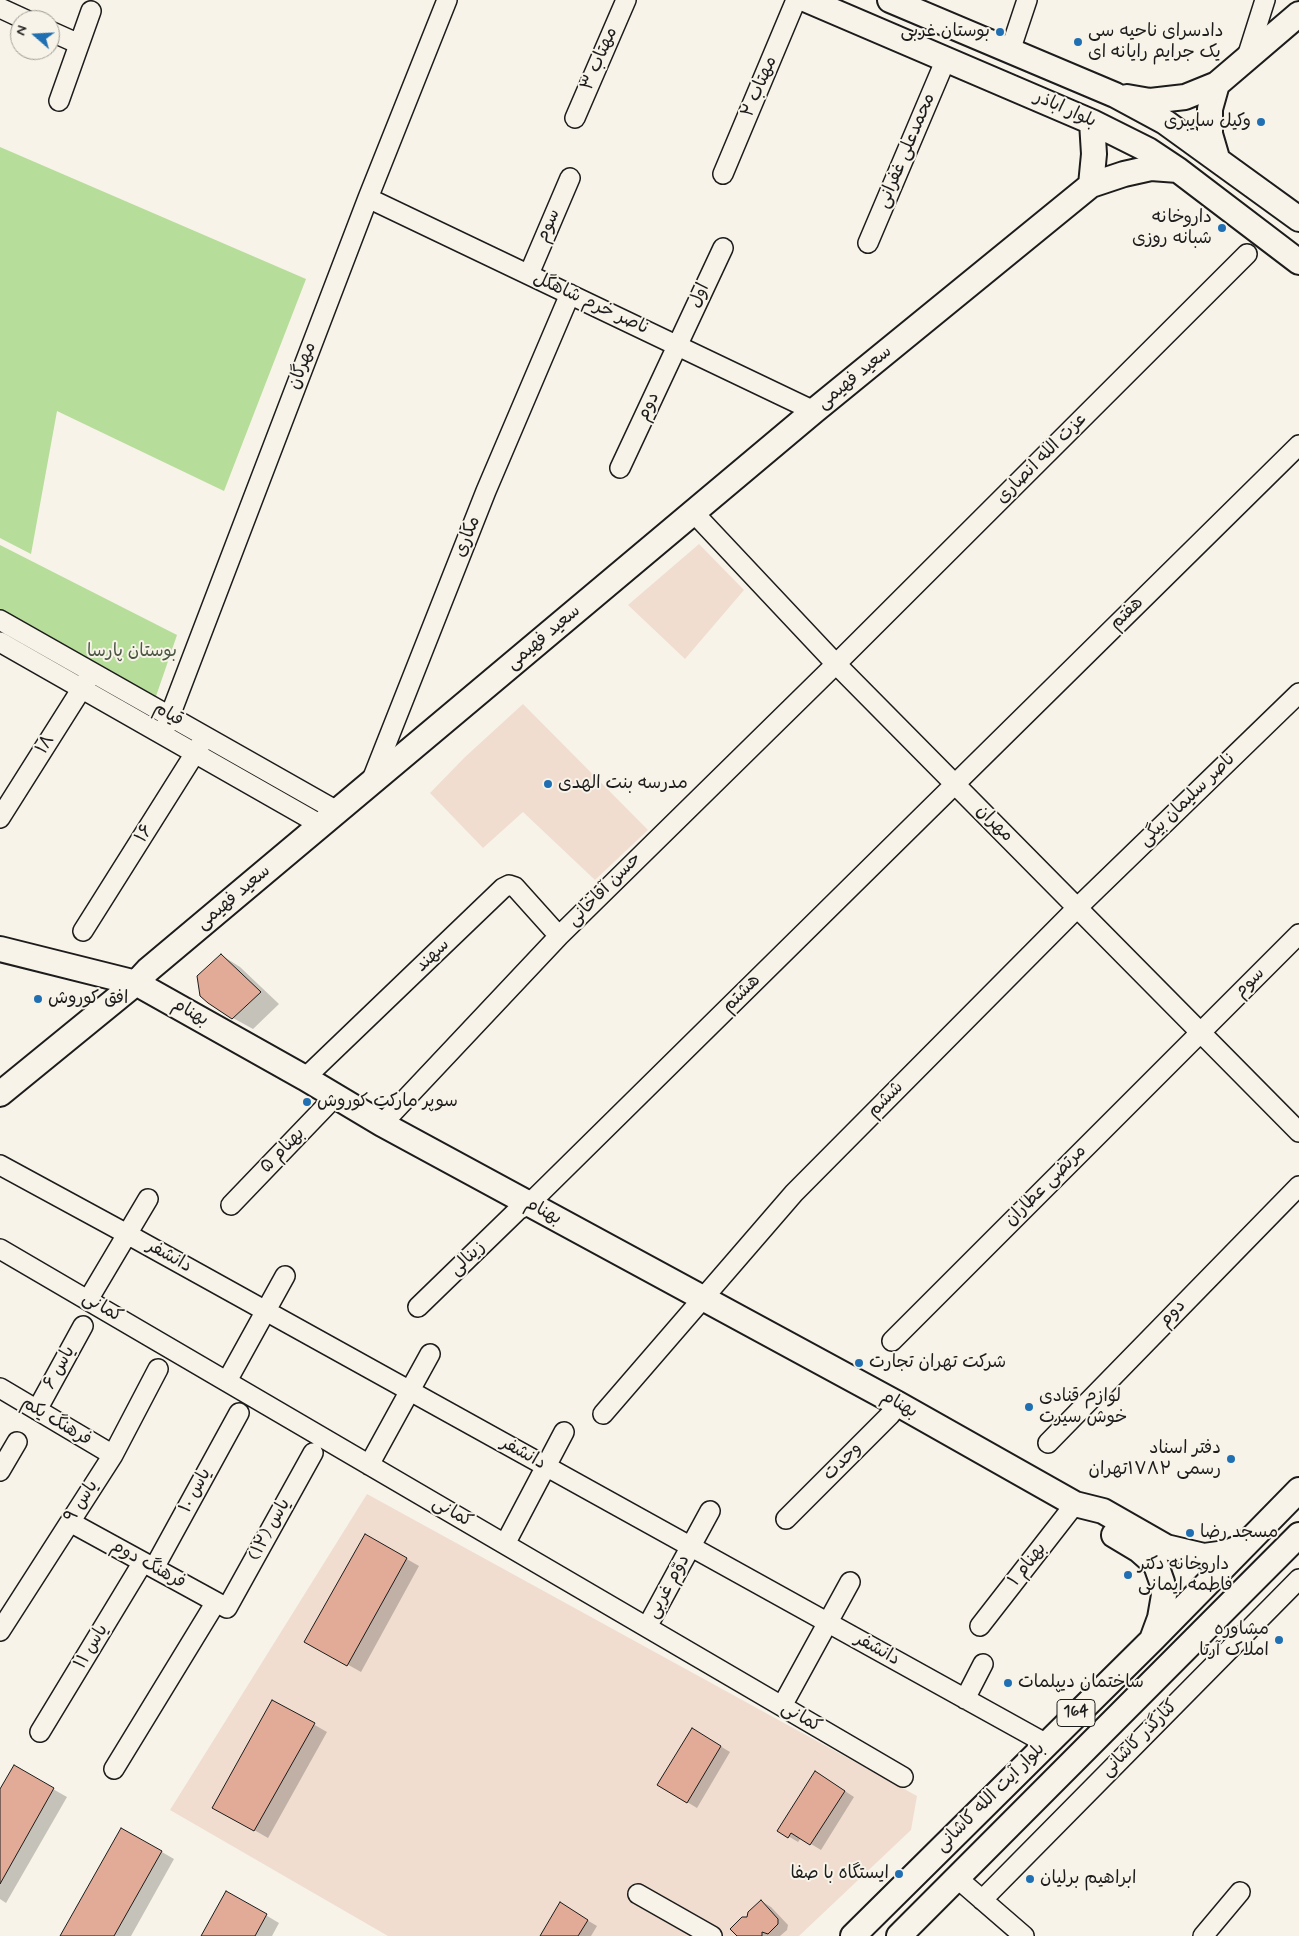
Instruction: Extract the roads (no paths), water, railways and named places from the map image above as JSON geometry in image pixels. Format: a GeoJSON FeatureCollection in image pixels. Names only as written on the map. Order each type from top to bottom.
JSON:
{"type":"FeatureCollection","features":[{"type":"Feature","properties":{"kind":"main road","name":"بلوار اباذر"},"geometry":{"type":"LineString","coordinates":[[806,0],[1092,122],[1148,150],[1178,170],[1299,262]]}},
{"type":"Feature","properties":{"kind":"main road","name":"بلوار اباذر"},"geometry":{"type":"LineString","coordinates":[[890,0],[1115,95],[1165,122],[1299,218]]}},
{"type":"Feature","properties":{"kind":"main road"},"geometry":{"type":"LineString","coordinates":[[1115,95],[1150,101],[1185,97],[1218,84],[1299,14]]}},
{"type":"Feature","properties":{"kind":"main road"},"geometry":{"type":"LineString","coordinates":[[1217,158],[1210,134],[1210,109],[1218,84]]}},
{"type":"Feature","properties":{"kind":"main road"},"geometry":{"type":"LineString","coordinates":[[1092,122],[1094,154],[1091,185],[1124,174],[1151,168],[1178,170]]}},
{"type":"Feature","properties":{"kind":"main road","name":"سعید فهیمی"},"geometry":{"type":"LineString","coordinates":[[0,1094],[136,983],[148,970],[814,411],[1091,185]]}},
{"type":"Feature","properties":{"kind":"main road","name":"بهنام"},"geometry":{"type":"LineString","coordinates":[[0,949],[136,983],[305,1078],[524,1207],[704,1298],[1076,1504],[1103,1511],[1161,1556],[1204,1556],[1226,1553],[1243,1546]]}},
{"type":"Feature","properties":{"kind":"main road","name":"بلوار آیت الله کاشانی"},"geometry":{"type":"LineString","coordinates":[[853,1936],[1153,1639],[1299,1490]]}},
{"type":"Feature","properties":{"kind":"main road","name":"بلوار آیت الله کاشانی"},"geometry":{"type":"LineString","coordinates":[[899,1936],[1299,1535]]}},
{"type":"Feature","properties":{"kind":"main road"},"geometry":{"type":"LineString","coordinates":[[1153,1639],[1160,1618],[1164,1595],[1161,1556]]}},
{"type":"Feature","properties":{"kind":"street","name":"مهرگان"},"geometry":{"type":"LineString","coordinates":[[163,734],[368,198],[447,0]]}},
{"type":"Feature","properties":{"kind":"street","name":"مهتاب ۳"},"geometry":{"type":"LineString","coordinates":[[575,118],[626,0]]}},
{"type":"Feature","properties":{"kind":"street","name":"مهتاب ۲"},"geometry":{"type":"LineString","coordinates":[[723,174],[796,0]]}},
{"type":"Feature","properties":{"kind":"street"},"geometry":{"type":"LineString","coordinates":[[1010,51],[1027,0]]}},
{"type":"Feature","properties":{"kind":"street"},"geometry":{"type":"LineString","coordinates":[[1246,60],[1265,0]]}},
{"type":"Feature","properties":{"kind":"street"},"geometry":{"type":"LineString","coordinates":[[59,101],[91,11]]}},
{"type":"Feature","properties":{"kind":"street"},"geometry":{"type":"LineString","coordinates":[[60,35],[79,44]]}},
{"type":"Feature","properties":{"kind":"street","name":"محمدعلی غفرانی"},"geometry":{"type":"LineString","coordinates":[[868,243],[946,59]]}},
{"type":"Feature","properties":{"kind":"street","name":"سوم"},"geometry":{"type":"LineString","coordinates":[[529,274],[570,178]]}},
{"type":"Feature","properties":{"kind":"street","name":"ناصر خرم شاهگل"},"geometry":{"type":"LineString","coordinates":[[368,198],[814,411]]}},
{"type":"Feature","properties":{"kind":"street","name":"اول"},"geometry":{"type":"LineString","coordinates":[[678,345],[723,248]]}},
{"type":"Feature","properties":{"kind":"street","name":"عزت الله انصاری"},"geometry":{"type":"LineString","coordinates":[[836,664],[1247,254]]}},
{"type":"Feature","properties":{"kind":"street","name":"مکاری"},"geometry":{"type":"LineString","coordinates":[[371,782],[486,491],[570,294]]}},
{"type":"Feature","properties":{"kind":"street","name":"دوم"},"geometry":{"type":"LineString","coordinates":[[620,468],[678,345]]}},
{"type":"Feature","properties":{"kind":"street","name":"هفتم"},"geometry":{"type":"LineString","coordinates":[[954,784],[1299,445]]}},
{"type":"Feature","properties":{"kind":"street","name":"مهران"},"geometry":{"type":"LineString","coordinates":[[694,513],[836,664],[1299,1132]]}},
{"type":"Feature","properties":{"kind":"street","name":"قیام"},"geometry":{"type":"LineString","coordinates":[[0,620],[205,736],[329,818]]}},
{"type":"Feature","properties":{"kind":"street","name":"قیام"},"geometry":{"type":"LineString","coordinates":[[0,642],[196,753],[329,818]]}},
{"type":"Feature","properties":{"kind":"street","name":"حسن آقاخانی"},"geometry":{"type":"LineString","coordinates":[[382,1124],[559,936],[836,664]]}},
{"type":"Feature","properties":{"kind":"street","name":"۱۸"},"geometry":{"type":"LineString","coordinates":[[0,818],[92,672]]}},
{"type":"Feature","properties":{"kind":"street","name":"ناصر سلیمان بیگی"},"geometry":{"type":"LineString","coordinates":[[1077,908],[1299,693]]}},
{"type":"Feature","properties":{"kind":"street","name":"۱۶"},"geometry":{"type":"LineString","coordinates":[[83,931],[205,736]]}},
{"type":"Feature","properties":{"kind":"street","name":"هشتم"},"geometry":{"type":"LineString","coordinates":[[524,1207],[954,784]]}},
{"type":"Feature","properties":{"kind":"street","name":"سهند"},"geometry":{"type":"LineString","coordinates":[[305,1078],[502,888],[509,885],[515,887],[559,936]]}},
{"type":"Feature","properties":{"kind":"street","name":"ششم"},"geometry":{"type":"LineString","coordinates":[[603,1414],[794,1193],[1077,908]]}},
{"type":"Feature","properties":{"kind":"street","name":"سوم"},"geometry":{"type":"LineString","coordinates":[[1200,1032],[1299,934]]}},
{"type":"Feature","properties":{"kind":"street","name":"مرتضی عطاران"},"geometry":{"type":"LineString","coordinates":[[892,1341],[1200,1032]]}},
{"type":"Feature","properties":{"kind":"street","name":"بهنام ۵"},"geometry":{"type":"LineString","coordinates":[[231,1205],[327,1105],[334,1095]]}},
{"type":"Feature","properties":{"kind":"street","name":"دانشفر"},"geometry":{"type":"LineString","coordinates":[[0,1165],[1046,1744]]}},
{"type":"Feature","properties":{"kind":"street","name":"دوم"},"geometry":{"type":"LineString","coordinates":[[1048,1444],[1299,1186]]}},
{"type":"Feature","properties":{"kind":"street"},"geometry":{"type":"LineString","coordinates":[[88,1300],[148,1199]]}},
{"type":"Feature","properties":{"kind":"street","name":"زینالی"},"geometry":{"type":"LineString","coordinates":[[418,1307],[524,1207]]}},
{"type":"Feature","properties":{"kind":"street","name":"کمانی"},"geometry":{"type":"LineString","coordinates":[[0,1249],[903,1777]]}},
{"type":"Feature","properties":{"kind":"street"},"geometry":{"type":"LineString","coordinates":[[227,1381],[284,1276]]}},
{"type":"Feature","properties":{"kind":"street","name":"یاس ۶"},"geometry":{"type":"LineString","coordinates":[[36,1410],[83,1326]]}},
{"type":"Feature","properties":{"kind":"street"},"geometry":{"type":"LineString","coordinates":[[370,1464],[430,1354]]}},
{"type":"Feature","properties":{"kind":"street","name":"یاس ۹"},"geometry":{"type":"LineString","coordinates":[[1,1627],[112,1455],[158,1370]]}},
{"type":"Feature","properties":{"kind":"street","name":"فرهنگ یکم"},"geometry":{"type":"LineString","coordinates":[[0,1388],[112,1455]]}},
{"type":"Feature","properties":{"kind":"street","name":"وحدت"},"geometry":{"type":"LineString","coordinates":[[786,1519],[890,1415],[898,1404]]}},
{"type":"Feature","properties":{"kind":"street","name":"یاس ۱۰"},"geometry":{"type":"LineString","coordinates":[[148,1565],[239,1413]]}},
{"type":"Feature","properties":{"kind":"street"},"geometry":{"type":"LineString","coordinates":[[505,1544],[564,1432]]}},
{"type":"Feature","properties":{"kind":"street"},"geometry":{"type":"LineString","coordinates":[[0,1471],[17,1442]]}},
{"type":"Feature","properties":{"kind":"street","name":"یاس (۱۲)"},"geometry":{"type":"LineString","coordinates":[[114,1769],[221,1605],[313,1453]]}},
{"type":"Feature","properties":{"kind":"street","name":"بهنام ۱"},"geometry":{"type":"LineString","coordinates":[[980,1626],[1076,1504]]}},
{"type":"Feature","properties":{"kind":"street","name":"دوّم غربی"},"geometry":{"type":"LineString","coordinates":[[647,1627],[710,1510]]}},
{"type":"Feature","properties":{"kind":"street","name":"فرهنگ دوم"},"geometry":{"type":"LineString","coordinates":[[70,1522],[221,1605]]}},
{"type":"Feature","properties":{"kind":"street","name":"یاس ۱۱"},"geometry":{"type":"LineString","coordinates":[[40,1732],[148,1565]]}},
{"type":"Feature","properties":{"kind":"street","name":"کنارگذر کاشانی"},"geometry":{"type":"LineString","coordinates":[[982,1900],[1299,1580]]}},
{"type":"Feature","properties":{"kind":"street"},"geometry":{"type":"LineString","coordinates":[[782,1706],[850,1582]]}},
{"type":"Feature","properties":{"kind":"street"},"geometry":{"type":"LineString","coordinates":[[965,1699],[984,1664]]}},
{"type":"Feature","properties":{"kind":"street"},"geometry":{"type":"LineString","coordinates":[[957,1878],[1024,1936]]}},
{"type":"Feature","properties":{"kind":"street"},"geometry":{"type":"LineString","coordinates":[[1203,1936],[1240,1892]]}},
{"type":"Feature","properties":{"kind":"street"},"geometry":{"type":"LineString","coordinates":[[638,1894],[712,1936]]}},
{"type":"Feature","properties":{"kind":"place","name":"بوستان غربی"},"geometry":{"type":"Point","coordinates":[1000,32]}},
{"type":"Feature","properties":{"kind":"place","name":"دادسرای ناحیه سی یک جرایم رایانه ای"},"geometry":{"type":"Point","coordinates":[1078,42]}},
{"type":"Feature","properties":{"kind":"place","name":"وکیل سایبری"},"geometry":{"type":"Point","coordinates":[1261,122]}},
{"type":"Feature","properties":{"kind":"place","name":"داروخانه شبانه روزی"},"geometry":{"type":"Point","coordinates":[1222,228]}},
{"type":"Feature","properties":{"kind":"place","name":"مدرسه بنت الهدی"},"geometry":{"type":"Point","coordinates":[548,784]}},
{"type":"Feature","properties":{"kind":"place","name":"افق کوروش"},"geometry":{"type":"Point","coordinates":[38,999]}},
{"type":"Feature","properties":{"kind":"place","name":"سوپر ماركت كوروش"},"geometry":{"type":"Point","coordinates":[307,1102]}},
{"type":"Feature","properties":{"kind":"place","name":"شرکت تهران تجارت"},"geometry":{"type":"Point","coordinates":[859,1363]}},
{"type":"Feature","properties":{"kind":"place","name":"لوازم قنادی خوش سیرت"},"geometry":{"type":"Point","coordinates":[1029,1407]}},
{"type":"Feature","properties":{"kind":"place","name":"دفتر اسناد رسمی ۱۷۸۲تهران"},"geometry":{"type":"Point","coordinates":[1231,1459]}},
{"type":"Feature","properties":{"kind":"place","name":"مسجد رضا"},"geometry":{"type":"Point","coordinates":[1190,1533]}},
{"type":"Feature","properties":{"kind":"place","name":"داروخانه دکتر فاطمه ایمانی"},"geometry":{"type":"Point","coordinates":[1128,1575]}},
{"type":"Feature","properties":{"kind":"place","name":"مشاوره املاک آرتا"},"geometry":{"type":"Point","coordinates":[1279,1640]}},
{"type":"Feature","properties":{"kind":"place","name":"ساختمان دیپلمات"},"geometry":{"type":"Point","coordinates":[1008,1683]}},
{"type":"Feature","properties":{"kind":"place","name":"ایستگاه با صفا"},"geometry":{"type":"Point","coordinates":[899,1874]}},
{"type":"Feature","properties":{"kind":"place","name":"ابراهیم برلیان"},"geometry":{"type":"Point","coordinates":[1030,1879]}},
{"type":"Feature","properties":{"kind":"park label","name":"بوستان پارسا"},"geometry":{"type":"Point","coordinates":[132,652]}}]}
